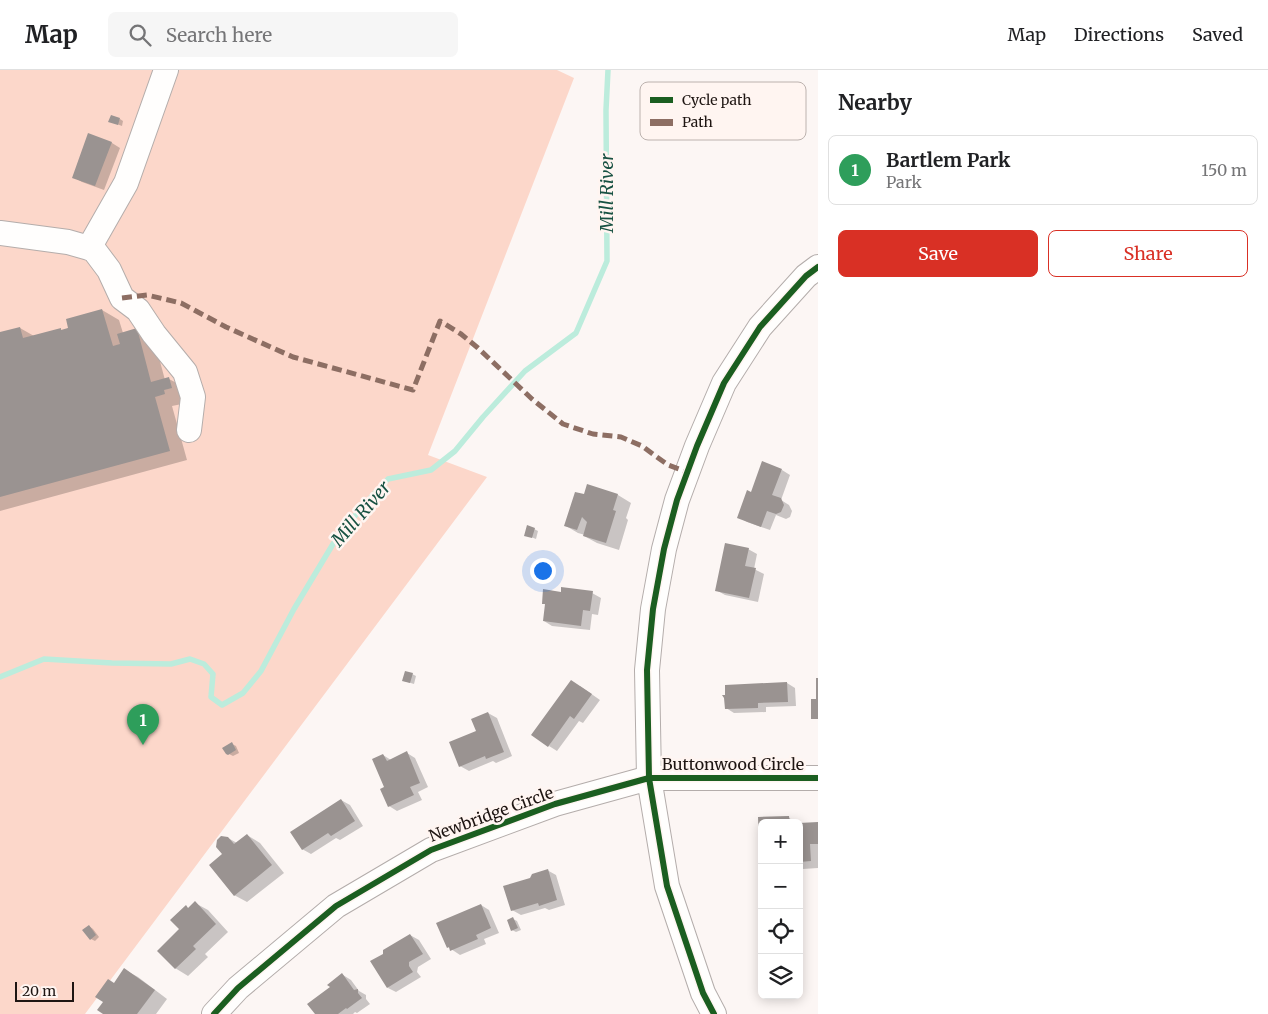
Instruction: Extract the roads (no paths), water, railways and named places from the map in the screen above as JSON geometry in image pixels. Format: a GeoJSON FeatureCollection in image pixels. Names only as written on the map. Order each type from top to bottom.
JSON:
{"type":"FeatureCollection","features":[{"type":"Feature","properties":{"kind":"street"},"geometry":{"type":"LineString","coordinates":[[89,248],[126,183],[166,70]]}},
{"type":"Feature","properties":{"kind":"street"},"geometry":{"type":"LineString","coordinates":[[0,233],[68,242],[94,250],[109,270],[122,298],[138,310],[154,334],[185,372],[193,397],[188,430]]}},
{"type":"Feature","properties":{"kind":"street"},"geometry":{"type":"LineString","coordinates":[[714,1014],[703,993],[667,886],[649,778],[647,670],[653,610],[664,549],[680,491],[724,384],[760,327],[806,276],[818,267]]}},
{"type":"Feature","properties":{"kind":"street","name":"Buttonwood Circle"},"geometry":{"type":"LineString","coordinates":[[649,778],[818,778]]}},
{"type":"Feature","properties":{"kind":"street","name":"Newbridge Circle"},"geometry":{"type":"LineString","coordinates":[[214,1014],[238,988],[336,906],[431,850],[555,804],[649,778]]}},
{"type":"Feature","properties":{"kind":"waterway","name":"Mill River"},"geometry":{"type":"LineString","coordinates":[[0,677],[44,659],[171,664],[190,659],[204,664],[213,674],[211,697],[222,705],[243,693],[261,671],[294,609],[333,544],[361,508],[388,479],[431,470],[455,451],[525,371],[576,333],[607,261],[606,110],[608,70]]}},
{"type":"Feature","properties":{"kind":"place","name":"Bartlem Park"},"geometry":{"type":"Point","coordinates":[143,745]}}]}
